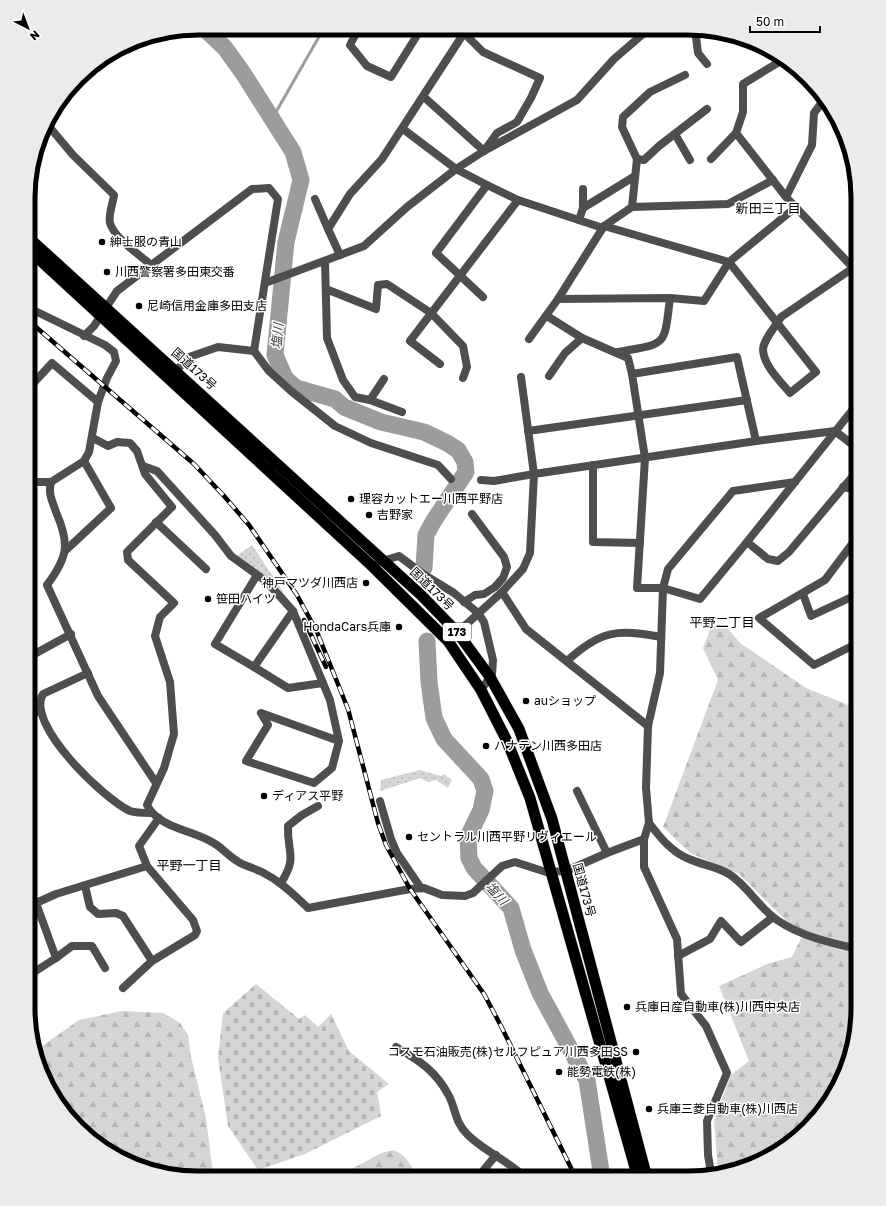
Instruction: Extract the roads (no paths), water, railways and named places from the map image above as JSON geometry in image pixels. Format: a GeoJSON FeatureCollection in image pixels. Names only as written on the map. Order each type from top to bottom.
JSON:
{"type":"FeatureCollection","features":[{"type":"Feature","properties":{"kind":"highway","name":"国道173号"},"geometry":{"type":"LineString","coordinates":[[35,244],[103,311],[172,374],[422,595],[458,632],[490,677],[519,729],[552,819],[645,1171]]}},
{"type":"Feature","properties":{"kind":"highway","name":"国道173号"},"geometry":{"type":"LineString","coordinates":[[35,255],[103,311]]}},
{"type":"Feature","properties":{"kind":"highway","name":"国道173号"},"geometry":{"type":"LineString","coordinates":[[172,374],[448,641],[481,690],[507,741],[530,798],[553,872],[600,1050],[636,1171]]}},
{"type":"Feature","properties":{"kind":"street"},"geometry":{"type":"LineString","coordinates":[[355,35],[350,45],[367,66],[391,77],[417,35]]}},
{"type":"Feature","properties":{"kind":"street"},"geometry":{"type":"LineString","coordinates":[[328,229],[350,194],[382,160],[424,97],[460,35]]}},
{"type":"Feature","properties":{"kind":"street"},"geometry":{"type":"LineString","coordinates":[[466,35],[483,52],[540,78],[531,98],[517,122],[497,133],[484,151]]}},
{"type":"Feature","properties":{"kind":"street"},"geometry":{"type":"LineString","coordinates":[[265,283],[364,246],[407,207],[456,169],[484,151],[577,100],[614,59],[642,35]]}},
{"type":"Feature","properties":{"kind":"street"},"geometry":{"type":"LineString","coordinates":[[696,35],[698,53],[707,64]]}},
{"type":"Feature","properties":{"kind":"street"},"geometry":{"type":"LineString","coordinates":[[711,159],[736,133],[743,112],[743,84],[777,63]]}},
{"type":"Feature","properties":{"kind":"street"},"geometry":{"type":"LineString","coordinates":[[632,207],[637,159],[622,127],[623,117],[650,92],[685,75]]}},
{"type":"Feature","properties":{"kind":"street"},"geometry":{"type":"LineString","coordinates":[[424,97],[484,151]]}},
{"type":"Feature","properties":{"kind":"street"},"geometry":{"type":"LineString","coordinates":[[786,197],[812,145],[814,113],[821,104]]}},
{"type":"Feature","properties":{"kind":"street"},"geometry":{"type":"LineString","coordinates":[[637,159],[644,160],[707,109]]}},
{"type":"Feature","properties":{"kind":"street"},"geometry":{"type":"LineString","coordinates":[[51,128],[73,155],[114,195],[109,222],[112,229],[152,265]]}},
{"type":"Feature","properties":{"kind":"street"},"geometry":{"type":"LineString","coordinates":[[403,129],[456,169],[518,200],[579,220],[729,262],[777,323],[816,372],[790,393],[768,364],[763,350],[768,336],[777,323],[781,317],[851,274]]}},
{"type":"Feature","properties":{"kind":"street"},"geometry":{"type":"LineString","coordinates":[[736,133],[786,197],[851,266]]}},
{"type":"Feature","properties":{"kind":"street"},"geometry":{"type":"LineString","coordinates":[[675,134],[690,160]]}},
{"type":"Feature","properties":{"kind":"street"},"geometry":{"type":"LineString","coordinates":[[583,208],[635,176]]}},
{"type":"Feature","properties":{"kind":"street"},"geometry":{"type":"LineString","coordinates":[[529,338],[547,316],[603,227],[632,207],[728,204],[773,180]]}},
{"type":"Feature","properties":{"kind":"street"},"geometry":{"type":"LineString","coordinates":[[483,297],[436,253],[487,184]]}},
{"type":"Feature","properties":{"kind":"street"},"geometry":{"type":"LineString","coordinates":[[84,336],[94,326],[117,291],[252,189],[269,188],[278,199],[254,351],[269,371],[335,426],[372,443],[438,465],[451,479]]}},
{"type":"Feature","properties":{"kind":"street"},"geometry":{"type":"LineString","coordinates":[[579,220],[583,208],[583,189]]}},
{"type":"Feature","properties":{"kind":"street"},"geometry":{"type":"LineString","coordinates":[[315,199],[340,255]]}},
{"type":"Feature","properties":{"kind":"street"},"geometry":{"type":"LineString","coordinates":[[440,364],[410,341],[518,200]]}},
{"type":"Feature","properties":{"kind":"street"},"geometry":{"type":"LineString","coordinates":[[558,299],[670,298],[704,302],[729,262],[796,207]]}},
{"type":"Feature","properties":{"kind":"street"},"geometry":{"type":"LineString","coordinates":[[325,261],[327,338],[343,380],[356,397],[370,400],[402,412]]}},
{"type":"Feature","properties":{"kind":"street"},"geometry":{"type":"LineString","coordinates":[[326,289],[376,308],[378,285],[387,284],[431,313],[463,346],[467,367],[463,378]]}},
{"type":"Feature","properties":{"kind":"street"},"geometry":{"type":"LineString","coordinates":[[618,352],[651,346],[659,342],[666,335],[670,298]]}},
{"type":"Feature","properties":{"kind":"street"},"geometry":{"type":"LineString","coordinates":[[35,311],[105,345],[114,352],[116,361],[107,378],[98,402],[90,452],[84,461],[51,482],[35,482]]}},
{"type":"Feature","properties":{"kind":"street"},"geometry":{"type":"LineString","coordinates":[[547,316],[582,338],[618,352],[628,358],[632,374],[645,457],[637,588],[663,588],[700,599],[851,412]]}},
{"type":"Feature","properties":{"kind":"street"},"geometry":{"type":"LineString","coordinates":[[549,376],[565,353],[582,338]]}},
{"type":"Feature","properties":{"kind":"street"},"geometry":{"type":"LineString","coordinates":[[172,374],[189,357],[218,347],[254,351]]}},
{"type":"Feature","properties":{"kind":"street"},"geometry":{"type":"LineString","coordinates":[[632,374],[738,357],[756,441]]}},
{"type":"Feature","properties":{"kind":"street"},"geometry":{"type":"LineString","coordinates":[[35,381],[52,363],[98,402]]}},
{"type":"Feature","properties":{"kind":"street"},"geometry":{"type":"LineString","coordinates":[[448,641],[502,592],[523,569],[530,553],[534,474],[521,377]]}},
{"type":"Feature","properties":{"kind":"street"},"geometry":{"type":"LineString","coordinates":[[370,400],[384,379]]}},
{"type":"Feature","properties":{"kind":"street"},"geometry":{"type":"LineString","coordinates":[[528,431],[747,400]]}},
{"type":"Feature","properties":{"kind":"street"},"geometry":{"type":"LineString","coordinates":[[482,480],[494,481],[645,457],[835,431],[851,444]]}},
{"type":"Feature","properties":{"kind":"street"},"geometry":{"type":"LineString","coordinates":[[93,438],[108,446],[117,442],[130,443],[137,451],[145,474],[172,507],[127,552],[128,560],[174,604],[160,617],[155,636],[170,682],[174,734],[164,768],[156,783],[148,806],[151,813]]}},
{"type":"Feature","properties":{"kind":"street"},"geometry":{"type":"LineString","coordinates":[[84,461],[111,508],[66,550],[61,563],[47,585],[71,634],[98,696],[156,783]]}},
{"type":"Feature","properties":{"kind":"street"},"geometry":{"type":"LineString","coordinates":[[594,465],[593,542],[640,543]]}},
{"type":"Feature","properties":{"kind":"street"},"geometry":{"type":"LineString","coordinates":[[143,466],[156,471],[215,536],[231,556],[267,582],[293,611],[330,700],[339,741],[332,768],[314,783],[246,761],[268,725],[262,713],[339,741]]}},
{"type":"Feature","properties":{"kind":"street"},"geometry":{"type":"LineString","coordinates":[[747,542],[768,559],[778,561],[789,552],[851,478]]}},
{"type":"Feature","properties":{"kind":"street"},"geometry":{"type":"LineString","coordinates":[[51,482],[48,493],[57,514],[65,540],[66,550]]}},
{"type":"Feature","properties":{"kind":"street"},"geometry":{"type":"LineString","coordinates":[[711,1170],[708,1155],[707,1121],[727,1073],[706,1026],[681,994],[677,939],[644,867],[644,839],[649,823],[646,788],[648,726],[660,673],[663,588],[668,569],[733,491],[795,482]]}},
{"type":"Feature","properties":{"kind":"street"},"geometry":{"type":"LineString","coordinates":[[843,487],[851,489]]}},
{"type":"Feature","properties":{"kind":"street"},"geometry":{"type":"LineString","coordinates":[[464,602],[475,595],[484,594],[495,587],[503,578],[507,567],[504,557],[472,514]]}},
{"type":"Feature","properties":{"kind":"street"},"geometry":{"type":"LineString","coordinates":[[156,522],[206,569]]}},
{"type":"Feature","properties":{"kind":"street"},"geometry":{"type":"LineString","coordinates":[[851,545],[825,580],[759,618],[814,665],[851,646]]}},
{"type":"Feature","properties":{"kind":"street"},"geometry":{"type":"LineString","coordinates":[[371,565],[399,556],[423,574],[454,593],[478,613],[484,622],[493,660],[492,674],[481,690]]}},
{"type":"Feature","properties":{"kind":"street"},"geometry":{"type":"LineString","coordinates":[[257,575],[215,644],[288,688],[323,683]]}},
{"type":"Feature","properties":{"kind":"street"},"geometry":{"type":"LineString","coordinates":[[502,592],[526,629],[648,726]]}},
{"type":"Feature","properties":{"kind":"street"},"geometry":{"type":"LineString","coordinates":[[803,594],[811,616],[851,597]]}},
{"type":"Feature","properties":{"kind":"street"},"geometry":{"type":"LineString","coordinates":[[254,667],[293,611]]}},
{"type":"Feature","properties":{"kind":"street"},"geometry":{"type":"LineString","coordinates":[[568,661],[585,645],[612,632],[639,633],[661,637]]}},
{"type":"Feature","properties":{"kind":"street"},"geometry":{"type":"LineString","coordinates":[[35,654],[71,634]]}},
{"type":"Feature","properties":{"kind":"street"},"geometry":{"type":"LineString","coordinates":[[88,673],[43,694],[40,699],[39,710],[63,752],[73,764],[121,806],[132,812],[151,813],[169,824],[210,840],[237,861],[261,871],[282,883],[308,908],[390,892],[421,888],[442,895],[465,896],[473,893],[502,866],[515,862],[534,869],[553,872],[566,871],[644,839]]}},
{"type":"Feature","properties":{"kind":"street"},"geometry":{"type":"LineString","coordinates":[[35,713],[39,710]]}},
{"type":"Feature","properties":{"kind":"street"},"geometry":{"type":"LineString","coordinates":[[577,791],[607,853]]}},
{"type":"Feature","properties":{"kind":"street"},"geometry":{"type":"LineString","coordinates":[[380,801],[391,839],[397,852],[421,888]]}},
{"type":"Feature","properties":{"kind":"street"},"geometry":{"type":"LineString","coordinates":[[282,883],[290,870],[292,860],[288,840],[288,826],[302,815],[318,806]]}},
{"type":"Feature","properties":{"kind":"street"},"geometry":{"type":"LineString","coordinates":[[123,988],[152,961],[195,935],[197,931],[193,920],[147,866],[139,846],[159,818]]}},
{"type":"Feature","properties":{"kind":"street"},"geometry":{"type":"LineString","coordinates":[[649,823],[667,845],[688,859],[719,868],[730,875],[744,886],[773,916],[788,926],[827,942],[851,947]]}},
{"type":"Feature","properties":{"kind":"street"},"geometry":{"type":"LineString","coordinates":[[35,901],[147,866]]}},
{"type":"Feature","properties":{"kind":"street"},"geometry":{"type":"LineString","coordinates":[[85,886],[90,907],[98,914],[116,913],[123,916],[152,961]]}},
{"type":"Feature","properties":{"kind":"street"},"geometry":{"type":"LineString","coordinates":[[35,909],[56,958]]}},
{"type":"Feature","properties":{"kind":"street"},"geometry":{"type":"LineString","coordinates":[[678,956],[710,939],[721,922],[742,942],[773,916]]}},
{"type":"Feature","properties":{"kind":"street"},"geometry":{"type":"LineString","coordinates":[[35,972],[72,946],[92,946],[105,968]]}},
{"type":"Feature","properties":{"kind":"street"},"geometry":{"type":"LineString","coordinates":[[396,1047],[434,1072],[449,1096],[457,1122],[468,1135],[517,1171]]}},
{"type":"Feature","properties":{"kind":"street"},"geometry":{"type":"LineString","coordinates":[[483,1171],[496,1155]]}},
{"type":"Feature","properties":{"kind":"waterway","name":"塩川"},"geometry":{"type":"LineString","coordinates":[[211,35],[225,48],[243,73],[293,152],[301,180],[286,242],[275,355],[285,378],[296,388],[335,399],[344,407],[381,422],[424,432],[458,450],[465,462],[466,472],[426,535],[424,568]]}},
{"type":"Feature","properties":{"kind":"waterway"},"geometry":{"type":"LineString","coordinates":[[272,119],[320,35]]}},
{"type":"Feature","properties":{"kind":"waterway","name":"塩川"},"geometry":{"type":"LineString","coordinates":[[427,641],[429,682],[434,718],[444,739],[481,779],[485,791],[481,810],[468,837],[469,858],[474,868],[511,908],[523,950],[540,993],[587,1080],[601,1171]]}},
{"type":"Feature","properties":{"kind":"railway"},"geometry":{"type":"LineString","coordinates":[[35,326],[194,464],[249,525],[297,595],[317,632],[348,709],[378,823],[386,845],[410,889],[484,994],[573,1171]]}},
{"type":"Feature","properties":{"kind":"railway"},"geometry":{"type":"LineString","coordinates":[[304,620],[326,667]]}},
{"type":"Feature","properties":{"kind":"place","name":"紳士服の青山"},"geometry":{"type":"Point","coordinates":[102,242]}},
{"type":"Feature","properties":{"kind":"place","name":"川西警察署多田東交番"},"geometry":{"type":"Point","coordinates":[107,272]}},
{"type":"Feature","properties":{"kind":"place","name":"尼崎信用金庫多田支店"},"geometry":{"type":"Point","coordinates":[139,306]}},
{"type":"Feature","properties":{"kind":"place","name":"理容カットエー川西平野店"},"geometry":{"type":"Point","coordinates":[351,499]}},
{"type":"Feature","properties":{"kind":"place","name":"吉野家"},"geometry":{"type":"Point","coordinates":[369,515]}},
{"type":"Feature","properties":{"kind":"place","name":"神戸マツダ川西店"},"geometry":{"type":"Point","coordinates":[366,583]}},
{"type":"Feature","properties":{"kind":"place","name":"笹田ハイツ"},"geometry":{"type":"Point","coordinates":[208,599]}},
{"type":"Feature","properties":{"kind":"place","name":"HondaCars兵庫"},"geometry":{"type":"Point","coordinates":[399,627]}},
{"type":"Feature","properties":{"kind":"place","name":"auショップ"},"geometry":{"type":"Point","coordinates":[526,701]}},
{"type":"Feature","properties":{"kind":"place","name":"ハナテン川西多田店"},"geometry":{"type":"Point","coordinates":[486,746]}},
{"type":"Feature","properties":{"kind":"place","name":"ディアス平野"},"geometry":{"type":"Point","coordinates":[264,796]}},
{"type":"Feature","properties":{"kind":"place","name":"セントラル川西平野リヴィエール"},"geometry":{"type":"Point","coordinates":[409,837]}},
{"type":"Feature","properties":{"kind":"place","name":"兵庫日産自動車(株)川西中央店"},"geometry":{"type":"Point","coordinates":[627,1007]}},
{"type":"Feature","properties":{"kind":"place","name":"コスモ石油販売(株)セルフピュア川西多田SS"},"geometry":{"type":"Point","coordinates":[636,1052]}},
{"type":"Feature","properties":{"kind":"place","name":"能勢電鉄(株)"},"geometry":{"type":"Point","coordinates":[559,1072]}},
{"type":"Feature","properties":{"kind":"place","name":"兵庫三菱自動車(株)川西店"},"geometry":{"type":"Point","coordinates":[649,1109]}},
{"type":"Feature","properties":{"kind":"district","name":"新田三丁目"},"geometry":{"type":"Point","coordinates":[768,208]}},
{"type":"Feature","properties":{"kind":"district","name":"平野二丁目"},"geometry":{"type":"Point","coordinates":[722,622]}},
{"type":"Feature","properties":{"kind":"district","name":"平野一丁目"},"geometry":{"type":"Point","coordinates":[189,865]}}]}
